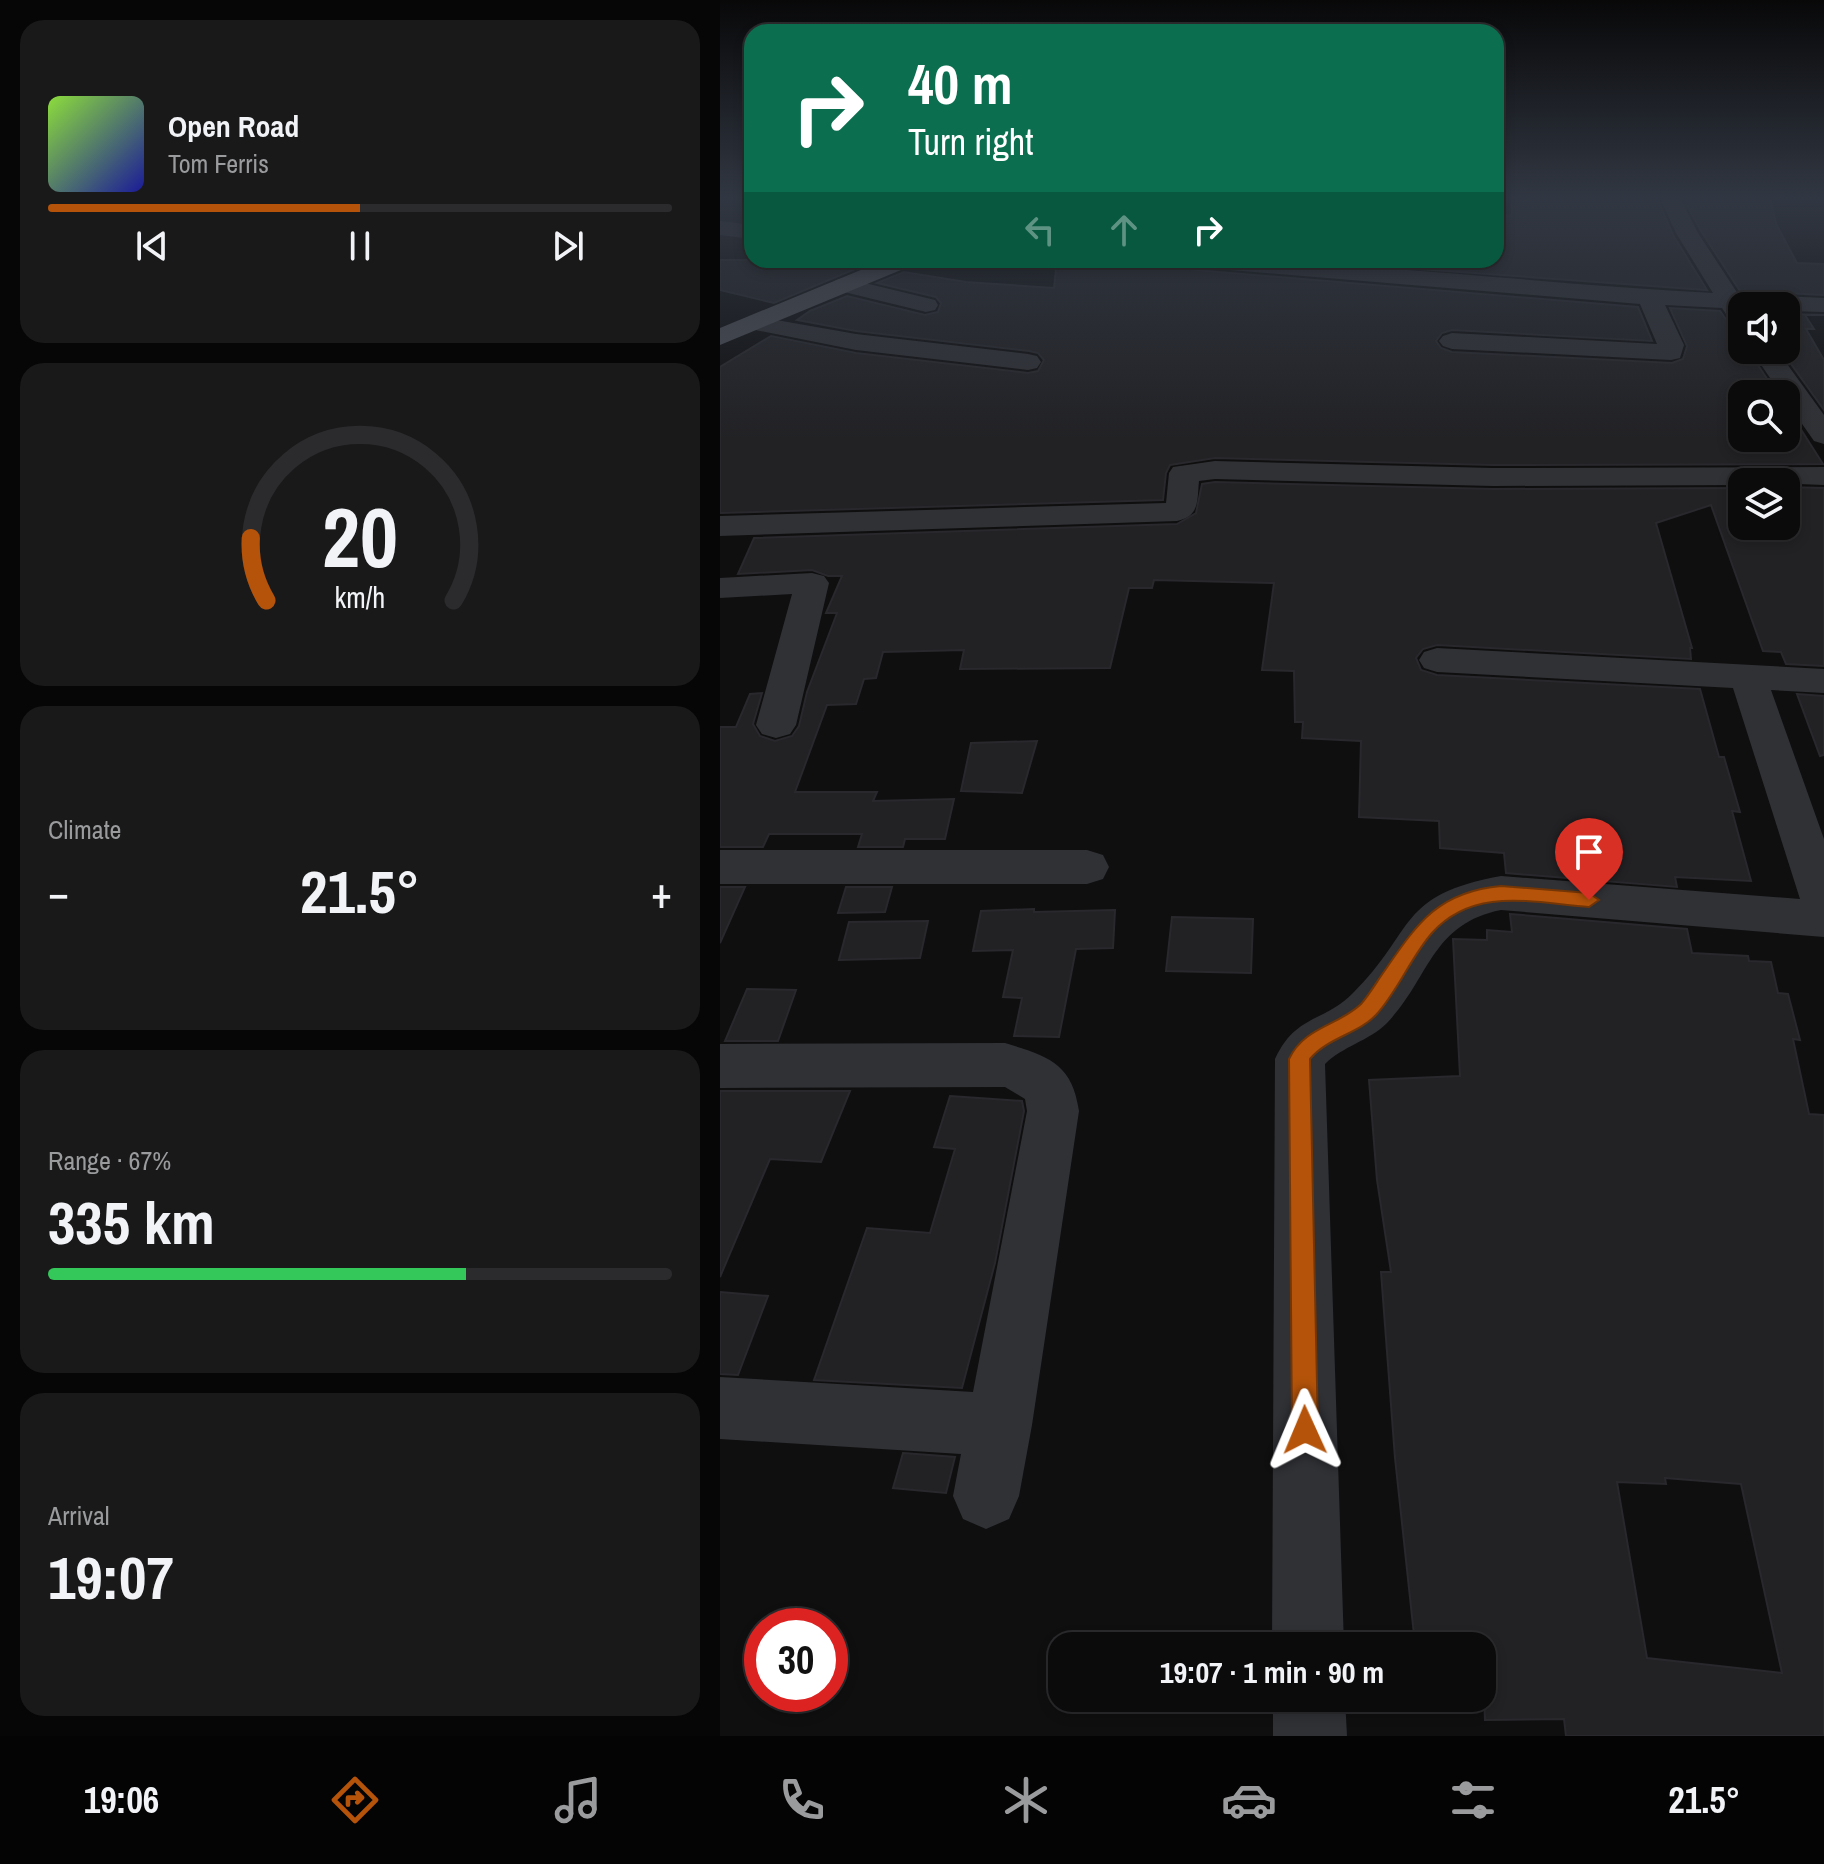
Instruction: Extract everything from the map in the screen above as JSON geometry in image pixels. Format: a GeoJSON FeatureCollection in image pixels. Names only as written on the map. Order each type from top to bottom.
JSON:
{"type":"FeatureCollection","features":[{"type":"Feature","properties":{"kind":"main road"},"geometry":{"type":"LineString","coordinates":[[720,337],[863,277]]}},
{"type":"Feature","properties":{"kind":"street"},"geometry":{"type":"LineString","coordinates":[[1376,277],[1649,297],[1728,309]]}},
{"type":"Feature","properties":{"kind":"street"},"geometry":{"type":"LineString","coordinates":[[1715,277],[1728,297]]}},
{"type":"Feature","properties":{"kind":"street"},"geometry":{"type":"LineString","coordinates":[[844,285],[926,305]]}},
{"type":"Feature","properties":{"kind":"street"},"geometry":{"type":"LineString","coordinates":[[1452,341],[1671,352],[1671,345],[1649,297]]}},
{"type":"Feature","properties":{"kind":"street"},"geometry":{"type":"LineString","coordinates":[[1800,306],[1824,305]]}},
{"type":"Feature","properties":{"kind":"street"},"geometry":{"type":"LineString","coordinates":[[754,323],[856,342],[1028,362]]}},
{"type":"Feature","properties":{"kind":"street"},"geometry":{"type":"LineString","coordinates":[[1774,364],[1824,435]]}},
{"type":"Feature","properties":{"kind":"street"},"geometry":{"type":"LineString","coordinates":[[720,526],[1177,512],[1181,509],[1184,473],[1215,470],[1508,477],[1824,476]]}},
{"type":"Feature","properties":{"kind":"street"},"geometry":{"type":"LineString","coordinates":[[720,588],[812,583],[776,725]]}},
{"type":"Feature","properties":{"kind":"street"},"geometry":{"type":"LineString","coordinates":[[1437,660],[1824,681]]}},
{"type":"Feature","properties":{"kind":"street"},"geometry":{"type":"LineString","coordinates":[[1748,677],[1824,903]]}},
{"type":"Feature","properties":{"kind":"street"},"geometry":{"type":"LineString","coordinates":[[720,867],[1087,867]]}},
{"type":"Feature","properties":{"kind":"street"},"geometry":{"type":"LineString","coordinates":[[1308,1632],[1300,1059],[1304,1051],[1312,1043],[1368,1010],[1426,927],[1451,906],[1474,896],[1501,893],[1824,919]]}},
{"type":"Feature","properties":{"kind":"street"},"geometry":{"type":"LineString","coordinates":[[720,1066],[1005,1065],[1046,1082],[1052,1093],[1053,1111],[986,1496]]}},
{"type":"Feature","properties":{"kind":"street"},"geometry":{"type":"LineString","coordinates":[[720,1408],[1000,1425]]}},
{"type":"Feature","properties":{"kind":"street"},"geometry":{"type":"LineString","coordinates":[[1309,1712],[1310,1736]]}},
{"type":"Feature","properties":{"kind":"building"},"geometry":{"type":"Polygon","coordinates":[[[720,277],[836,277],[774,303],[720,290],[720,277]]]}},
{"type":"Feature","properties":{"kind":"building"},"geometry":{"type":"Polygon","coordinates":[[[892,277],[935,277],[1054,288],[1055,277],[1279,277],[1638,307],[1652,341],[1452,330],[1442,333],[1436,341],[1441,348],[1452,352],[1672,363],[1683,359],[1687,346],[1670,308],[1720,311],[1728,322],[1728,364],[1757,364],[1768,380],[1728,380],[1728,452],[1800,452],[1800,428],[1823,464],[1493,465],[1215,458],[1170,465],[1163,500],[720,513],[720,367],[771,336],[856,353],[1028,373],[1038,371],[1044,360],[1038,353],[1029,351],[856,331],[797,320],[810,311],[847,296],[925,315],[938,312],[941,303],[936,297],[877,283],[892,277]]]}},
{"type":"Feature","properties":{"kind":"building"},"geometry":{"type":"Polygon","coordinates":[[[1529,277],[1699,277],[1707,290],[1529,277]]]}},
{"type":"Feature","properties":{"kind":"building"},"geometry":{"type":"Polygon","coordinates":[[[1731,277],[1824,277],[1824,295],[1740,291],[1731,277]]]}},
{"type":"Feature","properties":{"kind":"building"},"geometry":{"type":"Polygon","coordinates":[[[1800,314],[1824,315],[1805,315],[1814,329],[1806,329],[1824,360],[1824,410],[1791,364],[1800,364],[1800,314]]]}},
{"type":"Feature","properties":{"kind":"building"},"geometry":{"type":"Polygon","coordinates":[[[1202,484],[1493,489],[1728,488],[1728,540],[1800,540],[1800,487],[1824,488],[1824,666],[1786,664],[1781,652],[1763,651],[1711,505],[1656,523],[1692,648],[1691,659],[1437,645],[1423,649],[1416,658],[1421,670],[1437,675],[1700,689],[1719,757],[1724,757],[1740,812],[1732,811],[1751,881],[1675,877],[1677,887],[1506,873],[1504,853],[1440,848],[1439,821],[1359,817],[1361,741],[1302,738],[1303,722],[1295,722],[1294,671],[1262,670],[1274,583],[1154,580],[1152,588],[1129,588],[1110,668],[960,669],[964,650],[883,652],[876,678],[864,679],[856,704],[827,705],[795,792],[877,792],[873,801],[954,799],[945,839],[905,839],[903,847],[858,847],[862,834],[769,834],[763,847],[720,847],[720,727],[736,727],[750,694],[762,693],[753,724],[760,736],[775,741],[792,736],[799,726],[807,692],[837,613],[826,613],[842,576],[828,576],[812,570],[738,574],[754,538],[1177,524],[1196,513],[1202,484]]]}},
{"type":"Feature","properties":{"kind":"building"},"geometry":{"type":"Polygon","coordinates":[[[1797,694],[1824,696],[1824,755],[1820,756],[1797,694]]]}},
{"type":"Feature","properties":{"kind":"building"},"geometry":{"type":"Polygon","coordinates":[[[1037,741],[1022,793],[961,791],[971,743],[1037,741]]]}},
{"type":"Feature","properties":{"kind":"building"},"geometry":{"type":"Polygon","coordinates":[[[720,887],[745,887],[720,943],[720,887]]]}},
{"type":"Feature","properties":{"kind":"building"},"geometry":{"type":"Polygon","coordinates":[[[846,887],[892,887],[885,912],[838,913],[846,887]]]}},
{"type":"Feature","properties":{"kind":"building"},"geometry":{"type":"Polygon","coordinates":[[[1034,909],[1034,912],[1115,910],[1113,948],[1076,949],[1059,1037],[1014,1036],[1022,998],[1003,997],[1013,950],[973,951],[981,911],[1034,909]]]}},
{"type":"Feature","properties":{"kind":"building"},"geometry":{"type":"Polygon","coordinates":[[[1510,914],[1687,929],[1692,953],[1748,956],[1749,961],[1771,962],[1778,993],[1788,994],[1800,1040],[1793,1039],[1809,1114],[1824,1115],[1824,1736],[1566,1736],[1564,1719],[1485,1720],[1485,1712],[1496,1712],[1496,1632],[1414,1632],[1395,1458],[1381,1272],[1391,1272],[1377,1180],[1369,1080],[1460,1076],[1453,939],[1487,940],[1487,930],[1512,932],[1510,914]],[[1665,1478],[1666,1484],[1617,1482],[1647,1658],[1782,1673],[1741,1484],[1665,1478]]]}},
{"type":"Feature","properties":{"kind":"building"},"geometry":{"type":"Polygon","coordinates":[[[1172,917],[1253,919],[1251,973],[1166,971],[1172,917]]]}},
{"type":"Feature","properties":{"kind":"building"},"geometry":{"type":"Polygon","coordinates":[[[928,921],[920,958],[839,960],[849,922],[928,921]]]}},
{"type":"Feature","properties":{"kind":"building"},"geometry":{"type":"Polygon","coordinates":[[[747,989],[796,990],[778,1041],[725,1041],[747,989]]]}},
{"type":"Feature","properties":{"kind":"building"},"geometry":{"type":"Polygon","coordinates":[[[720,1091],[850,1091],[821,1162],[770,1159],[720,1277],[720,1091]]]}},
{"type":"Feature","properties":{"kind":"building"},"geometry":{"type":"Polygon","coordinates":[[[950,1096],[1022,1101],[1024,1111],[995,1263],[962,1388],[814,1380],[867,1228],[930,1233],[955,1149],[934,1147],[950,1096]]]}},
{"type":"Feature","properties":{"kind":"building"},"geometry":{"type":"Polygon","coordinates":[[[720,1292],[768,1296],[738,1375],[720,1374],[720,1292]]]}},
{"type":"Feature","properties":{"kind":"building"},"geometry":{"type":"Polygon","coordinates":[[[903,1453],[955,1457],[946,1493],[893,1488],[903,1453]]]}},
{"type":"Feature","properties":{"kind":"route"},"geometry":{"type":"LineString","coordinates":[[1305,1430],[1300,1059],[1304,1051],[1312,1043],[1368,1010],[1426,927],[1451,906],[1474,896],[1501,893],[1589,900]]}}]}
